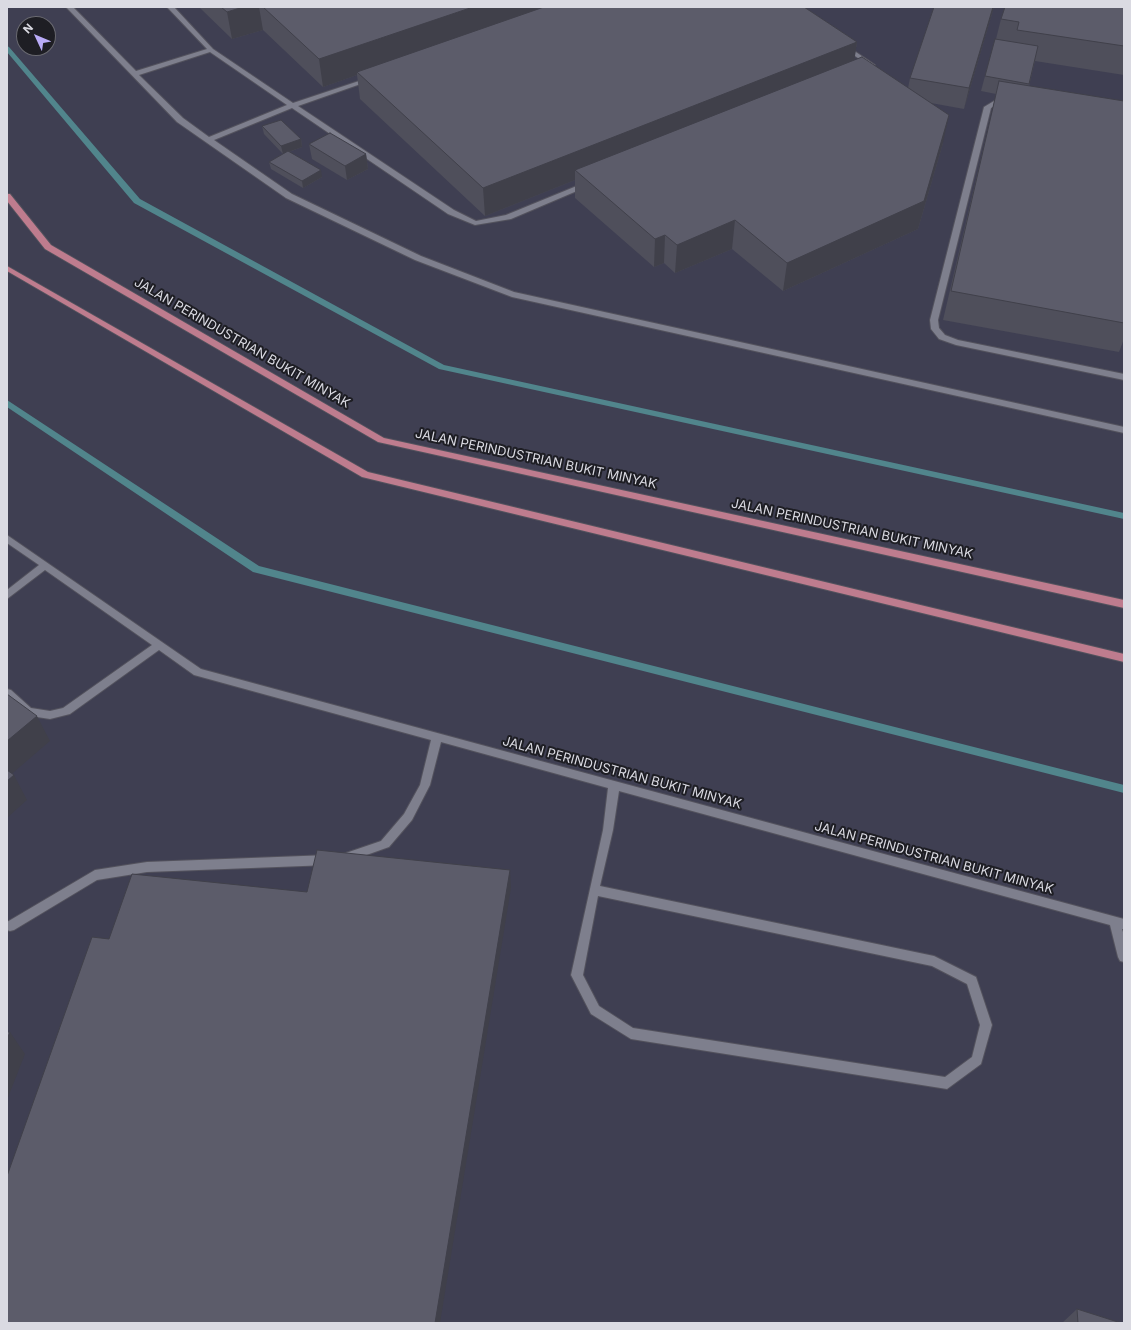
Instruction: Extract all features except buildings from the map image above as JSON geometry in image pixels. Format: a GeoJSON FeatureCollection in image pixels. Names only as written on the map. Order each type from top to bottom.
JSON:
{"type":"FeatureCollection","features":[{"type":"Feature","properties":{"kind":"main road","name":"JALAN PERINDUSTRIAN BUKIT MINYAK"},"geometry":{"type":"LineString","coordinates":[[7,196],[48,247],[381,440],[1124,604]]}},
{"type":"Feature","properties":{"kind":"main road"},"geometry":{"type":"LineString","coordinates":[[7,268],[365,475],[1124,658]]}},
{"type":"Feature","properties":{"kind":"street"},"geometry":{"type":"LineString","coordinates":[[70,7],[180,120],[289,196],[418,258],[512,294],[1124,430]]}},
{"type":"Feature","properties":{"kind":"street"},"geometry":{"type":"LineString","coordinates":[[170,7],[211,50],[451,212],[475,223],[508,217],[596,182]]}},
{"type":"Feature","properties":{"kind":"street"},"geometry":{"type":"LineString","coordinates":[[839,43],[872,65],[869,70]]}},
{"type":"Feature","properties":{"kind":"street"},"geometry":{"type":"LineString","coordinates":[[135,74],[211,50]]}},
{"type":"Feature","properties":{"kind":"street"},"geometry":{"type":"LineString","coordinates":[[209,140],[293,105],[374,77]]}},
{"type":"Feature","properties":{"kind":"street"},"geometry":{"type":"LineString","coordinates":[[1015,105],[999,102],[990,104],[988,107],[934,320],[935,329],[942,337],[956,342],[1124,377]]}},
{"type":"Feature","properties":{"kind":"street","name":"JALAN PERINDUSTRIAN BUKIT MINYAK"},"geometry":{"type":"LineString","coordinates":[[7,538],[198,672],[1120,923]]}},
{"type":"Feature","properties":{"kind":"street"},"geometry":{"type":"LineString","coordinates":[[7,595],[45,565]]}},
{"type":"Feature","properties":{"kind":"street"},"geometry":{"type":"LineString","coordinates":[[7,693],[28,712],[50,715],[66,711],[159,645]]}},
{"type":"Feature","properties":{"kind":"street"},"geometry":{"type":"LineString","coordinates":[[10,926],[95,875],[147,867],[343,859],[385,844],[408,816],[425,785],[437,737]]}},
{"type":"Feature","properties":{"kind":"street"},"geometry":{"type":"LineString","coordinates":[[594,890],[934,961],[972,981],[986,1025],[977,1060],[947,1083],[631,1033],[595,1010],[577,975],[594,890],[608,830],[614,785]]}},
{"type":"Feature","properties":{"kind":"street"},"geometry":{"type":"LineString","coordinates":[[1120,923],[1124,957]]}},
{"type":"Feature","properties":{"kind":"shaded area"},"geometry":{"type":"Polygon","coordinates":[[[7,7],[1124,7],[1124,1323],[7,1323],[7,7]]]}},
{"type":"Feature","properties":{"kind":"waterway"},"geometry":{"type":"LineString","coordinates":[[7,48],[137,201],[442,367],[1124,516]]}},
{"type":"Feature","properties":{"kind":"waterway"},"geometry":{"type":"LineString","coordinates":[[7,403],[256,569],[1124,789]]}}]}
